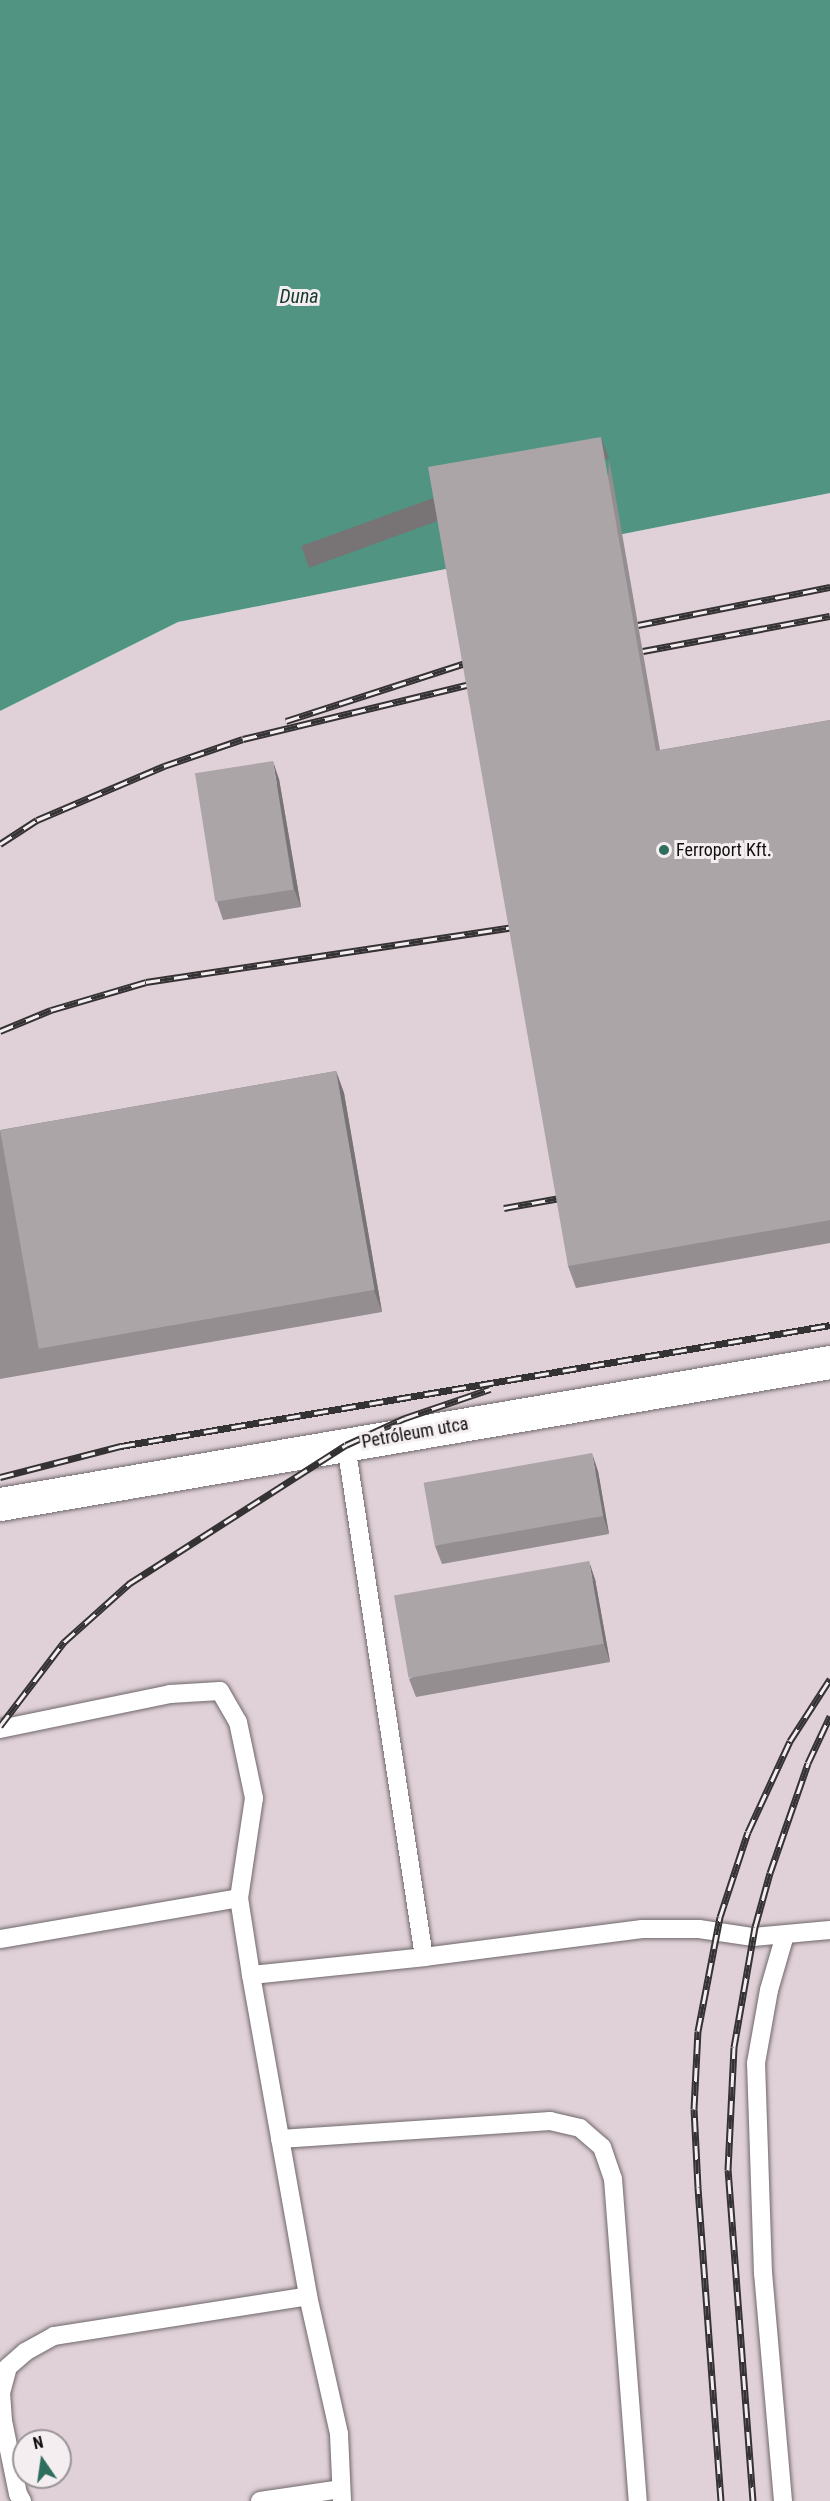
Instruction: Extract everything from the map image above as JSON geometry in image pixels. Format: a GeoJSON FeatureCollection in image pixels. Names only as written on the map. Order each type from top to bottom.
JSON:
{"type":"FeatureCollection","features":[{"type":"Feature","properties":{"kind":"street","name":"Petróleum utca"},"geometry":{"type":"LineString","coordinates":[[0,1504],[830,1362]]}},
{"type":"Feature","properties":{"kind":"lane"},"geometry":{"type":"LineString","coordinates":[[346,1445],[424,1957]]}},
{"type":"Feature","properties":{"kind":"lane"},"geometry":{"type":"LineString","coordinates":[[0,1729],[170,1694],[220,1691],[238,1722],[254,1798],[239,1898],[250,1975],[308,2296],[339,2434],[341,2495],[260,2501]]}},
{"type":"Feature","properties":{"kind":"lane"},"geometry":{"type":"LineString","coordinates":[[0,1939],[239,1898]]}},
{"type":"Feature","properties":{"kind":"lane"},"geometry":{"type":"LineString","coordinates":[[250,1975],[424,1957],[671,1927],[753,1937],[830,1930]]}},
{"type":"Feature","properties":{"kind":"lane"},"geometry":{"type":"LineString","coordinates":[[783,2501],[763,2272],[756,2063],[769,1990],[785,1935]]}},
{"type":"Feature","properties":{"kind":"lane"},"geometry":{"type":"LineString","coordinates":[[280,2139],[550,2121],[580,2128],[602,2147],[613,2179],[638,2501]]}},
{"type":"Feature","properties":{"kind":"lane"},"geometry":{"type":"LineString","coordinates":[[22,2501],[13,2473],[1,2393],[8,2367],[26,2352],[54,2336],[308,2296]]}},
{"type":"Feature","properties":{"kind":"shaded area"},"geometry":{"type":"Polygon","coordinates":[[[830,493],[830,2501],[0,2501],[0,711],[178,622],[830,493]]]}},
{"type":"Feature","properties":{"kind":"water","name":"Duna"},"geometry":{"type":"Polygon","coordinates":[[[0,0],[830,0],[830,493],[178,622],[0,711],[0,0]]]}},
{"type":"Feature","properties":{"kind":"building","name":"Ferroport Kft."},"geometry":{"type":"Polygon","coordinates":[[[601,437],[656,751],[830,720],[830,1220],[568,1266],[428,467],[601,437]]]}},
{"type":"Feature","properties":{"kind":"building"},"geometry":{"type":"Polygon","coordinates":[[[273,761],[293,889],[215,902],[195,773],[273,761]]]}},
{"type":"Feature","properties":{"kind":"building"},"geometry":{"type":"Polygon","coordinates":[[[336,1071],[375,1290],[39,1349],[0,1130],[336,1071]]]}},
{"type":"Feature","properties":{"kind":"building"},"geometry":{"type":"Polygon","coordinates":[[[592,1453],[603,1516],[435,1546],[424,1483],[592,1453]]]}},
{"type":"Feature","properties":{"kind":"building"},"geometry":{"type":"Polygon","coordinates":[[[589,1561],[604,1644],[409,1678],[394,1595],[589,1561]]]}},
{"type":"Feature","properties":{"kind":"railway"},"geometry":{"type":"LineString","coordinates":[[638,625],[830,587]]}},
{"type":"Feature","properties":{"kind":"railway"},"geometry":{"type":"LineString","coordinates":[[643,651],[830,616]]}},
{"type":"Feature","properties":{"kind":"railway"},"geometry":{"type":"LineString","coordinates":[[286,721],[466,663]]}},
{"type":"Feature","properties":{"kind":"railway"},"geometry":{"type":"LineString","coordinates":[[0,844],[37,820],[164,766],[243,739],[470,684]]}},
{"type":"Feature","properties":{"kind":"railway"},"geometry":{"type":"LineString","coordinates":[[0,1031],[51,1010],[146,982],[512,927]]}},
{"type":"Feature","properties":{"kind":"railway"},"geometry":{"type":"LineString","coordinates":[[504,1208],[560,1198]]}},
{"type":"Feature","properties":{"kind":"railway"},"geometry":{"type":"LineString","coordinates":[[0,1477],[121,1446],[830,1325]]}},
{"type":"Feature","properties":{"kind":"railway"},"geometry":{"type":"LineString","coordinates":[[0,1726],[64,1642],[130,1583],[346,1445],[405,1418],[490,1389]]}},
{"type":"Feature","properties":{"kind":"railway"},"geometry":{"type":"LineString","coordinates":[[721,2501],[694,2109],[698,2031],[720,1917],[748,1832],[790,1741],[830,1679]]}},
{"type":"Feature","properties":{"kind":"railway"},"geometry":{"type":"LineString","coordinates":[[753,2501],[728,2170],[734,2047],[755,1927],[770,1873],[808,1763],[830,1716]]}},
{"type":"Feature","properties":{"kind":"place","name":"Ferroport Kft."},"geometry":{"type":"Point","coordinates":[664,850]}}]}
